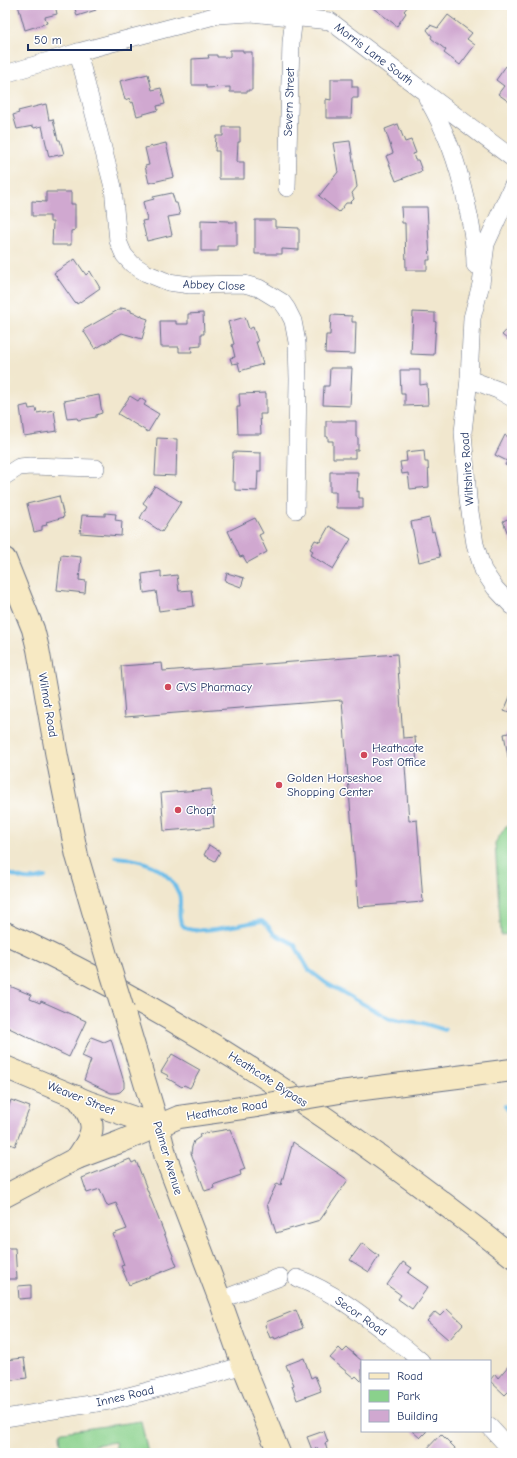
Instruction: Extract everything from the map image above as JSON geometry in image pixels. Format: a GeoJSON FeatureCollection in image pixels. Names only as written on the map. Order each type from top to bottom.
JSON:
{"type":"FeatureCollection","features":[{"type":"Feature","properties":{"kind":"main road","name":"Wilmot Road"},"geometry":{"type":"LineString","coordinates":[[5,559],[33,629],[38,649],[57,757],[77,856]]}},
{"type":"Feature","properties":{"kind":"main road","name":"Palmer Avenue"},"geometry":{"type":"LineString","coordinates":[[77,856],[158,1126],[166,1158],[243,1365],[279,1453]]}},
{"type":"Feature","properties":{"kind":"main road","name":"Heathcote Bypass"},"geometry":{"type":"LineString","coordinates":[[5,932],[37,947],[140,1001],[234,1056],[380,1155],[512,1256]]}},
{"type":"Feature","properties":{"kind":"main road","name":"Weaver Street"},"geometry":{"type":"LineString","coordinates":[[5,1067],[77,1097],[158,1126]]}},
{"type":"Feature","properties":{"kind":"main road","name":"Heathcote Road"},"geometry":{"type":"LineString","coordinates":[[5,1196],[77,1158],[120,1142],[178,1117],[340,1092],[512,1070]]}},
{"type":"Feature","properties":{"kind":"main road"},"geometry":{"type":"LineString","coordinates":[[77,1097],[88,1112],[92,1122],[89,1139],[77,1158]]}},
{"type":"Feature","properties":{"kind":"street"},"geometry":{"type":"LineString","coordinates":[[279,5],[297,11]]}},
{"type":"Feature","properties":{"kind":"street","name":"Morris Lane South"},"geometry":{"type":"LineString","coordinates":[[5,74],[78,52],[218,15],[297,11],[330,21],[512,158]]}},
{"type":"Feature","properties":{"kind":"street","name":"Severn Street"},"geometry":{"type":"LineString","coordinates":[[287,188],[291,42],[297,11]]}},
{"type":"Feature","properties":{"kind":"street","name":"Abbey Close"},"geometry":{"type":"LineString","coordinates":[[78,52],[113,187],[118,241],[124,255],[132,264],[161,280],[190,285],[244,284],[260,288],[278,299],[287,308],[292,320],[297,342],[298,379],[296,510]]}},
{"type":"Feature","properties":{"kind":"street","name":"Wiltshire Road"},"geometry":{"type":"LineString","coordinates":[[423,91],[441,121],[458,168],[474,242],[475,286],[477,296]]}},
{"type":"Feature","properties":{"kind":"street","name":"Wiltshire Road"},"geometry":{"type":"LineString","coordinates":[[512,187],[486,244],[481,284],[472,318],[470,379],[463,432],[468,499],[475,544],[484,570],[495,588],[512,606]]}},
{"type":"Feature","properties":{"kind":"street"},"geometry":{"type":"LineString","coordinates":[[470,379],[498,390],[512,398]]}},
{"type":"Feature","properties":{"kind":"street"},"geometry":{"type":"LineString","coordinates":[[5,476],[20,467],[30,466],[96,468]]}},
{"type":"Feature","properties":{"kind":"street"},"geometry":{"type":"LineString","coordinates":[[220,1300],[280,1277]]}},
{"type":"Feature","properties":{"kind":"street","name":"Secor Road"},"geometry":{"type":"LineString","coordinates":[[298,1278],[327,1292],[370,1320],[420,1360]]}},
{"type":"Feature","properties":{"kind":"street","name":"Innes Road"},"geometry":{"type":"LineString","coordinates":[[5,1418],[109,1401],[243,1365]]}},
{"type":"Feature","properties":{"kind":"street"},"geometry":{"type":"LineString","coordinates":[[491,1428],[512,1451]]}},
{"type":"Feature","properties":{"kind":"green space"},"geometry":{"type":"Polygon","coordinates":[[[512,825],[512,934],[501,935],[495,843],[506,826],[512,825]]]}},
{"type":"Feature","properties":{"kind":"green space"},"geometry":{"type":"Polygon","coordinates":[[[141,1421],[148,1453],[117,1453],[115,1442],[94,1445],[89,1450],[67,1453],[62,1452],[60,1435],[62,1432],[141,1421]]]}},
{"type":"Feature","properties":{"kind":"building"},"geometry":{"type":"Polygon","coordinates":[[[18,5],[55,5],[57,14],[45,17],[47,23],[25,30],[18,5]]]}},
{"type":"Feature","properties":{"kind":"building"},"geometry":{"type":"Polygon","coordinates":[[[74,5],[95,5],[96,10],[77,16],[74,5]]]}},
{"type":"Feature","properties":{"kind":"building"},"geometry":{"type":"Polygon","coordinates":[[[369,5],[409,5],[404,11],[406,13],[397,26],[369,5]]]}},
{"type":"Feature","properties":{"kind":"building"},"geometry":{"type":"Polygon","coordinates":[[[448,15],[472,33],[467,39],[475,45],[460,65],[444,53],[446,50],[431,38],[432,36],[427,30],[430,25],[438,28],[448,15]]]}},
{"type":"Feature","properties":{"kind":"building"},"geometry":{"type":"Polygon","coordinates":[[[230,50],[252,52],[252,90],[248,90],[248,92],[230,92],[230,87],[206,88],[206,85],[192,85],[192,59],[209,58],[208,55],[230,57],[230,50]]]}},
{"type":"Feature","properties":{"kind":"building"},"geometry":{"type":"Polygon","coordinates":[[[506,66],[512,70],[512,104],[498,94],[504,86],[496,80],[506,66]]]}},
{"type":"Feature","properties":{"kind":"building"},"geometry":{"type":"Polygon","coordinates":[[[148,74],[152,90],[161,88],[165,104],[157,106],[158,110],[137,116],[133,102],[131,103],[130,98],[125,100],[120,81],[148,74]]]}},
{"type":"Feature","properties":{"kind":"building"},"geometry":{"type":"Polygon","coordinates":[[[331,79],[352,79],[352,87],[358,87],[358,98],[352,98],[351,118],[326,118],[326,99],[331,100],[331,79]]]}},
{"type":"Feature","properties":{"kind":"building"},"geometry":{"type":"Polygon","coordinates":[[[46,104],[49,120],[53,119],[58,140],[60,140],[64,154],[49,157],[42,126],[17,129],[13,115],[19,113],[18,111],[46,104]]]}},
{"type":"Feature","properties":{"kind":"building"},"geometry":{"type":"Polygon","coordinates":[[[398,124],[405,142],[411,140],[416,153],[413,154],[415,160],[418,160],[422,171],[396,181],[386,156],[393,153],[385,129],[398,124]]]}},
{"type":"Feature","properties":{"kind":"building"},"geometry":{"type":"Polygon","coordinates":[[[223,127],[240,127],[240,142],[238,142],[237,162],[244,162],[244,179],[219,179],[219,151],[215,151],[216,136],[223,136],[223,127]]]}},
{"type":"Feature","properties":{"kind":"building"},"geometry":{"type":"Polygon","coordinates":[[[350,141],[357,187],[352,193],[354,199],[350,203],[346,203],[339,212],[319,196],[338,172],[333,143],[350,141]]]}},
{"type":"Feature","properties":{"kind":"building"},"geometry":{"type":"Polygon","coordinates":[[[166,143],[174,177],[149,183],[145,166],[149,165],[145,148],[166,143]]]}},
{"type":"Feature","properties":{"kind":"building"},"geometry":{"type":"Polygon","coordinates":[[[46,192],[71,192],[71,204],[75,204],[75,230],[71,231],[71,245],[52,245],[53,222],[50,222],[50,216],[32,216],[32,201],[46,202],[46,192]]]}},
{"type":"Feature","properties":{"kind":"building"},"geometry":{"type":"Polygon","coordinates":[[[172,193],[175,203],[177,203],[180,215],[168,217],[172,235],[147,241],[142,221],[147,220],[143,202],[154,199],[153,197],[172,193]]]}},
{"type":"Feature","properties":{"kind":"building"},"geometry":{"type":"Polygon","coordinates":[[[401,207],[427,207],[430,260],[427,260],[427,270],[406,270],[405,223],[402,223],[401,207]]]}},
{"type":"Feature","properties":{"kind":"building"},"geometry":{"type":"Polygon","coordinates":[[[201,220],[237,222],[237,246],[218,246],[218,251],[201,251],[201,220]]]}},
{"type":"Feature","properties":{"kind":"building"},"geometry":{"type":"Polygon","coordinates":[[[255,220],[275,220],[275,227],[299,228],[299,250],[282,249],[282,254],[255,254],[255,220]]]}},
{"type":"Feature","properties":{"kind":"building"},"geometry":{"type":"Polygon","coordinates":[[[75,259],[86,275],[90,271],[100,288],[77,304],[54,273],[75,259]]]}},
{"type":"Feature","properties":{"kind":"building"},"geometry":{"type":"Polygon","coordinates":[[[121,308],[131,310],[131,312],[148,319],[142,339],[122,333],[95,349],[83,330],[118,310],[121,310],[121,308]]]}},
{"type":"Feature","properties":{"kind":"building"},"geometry":{"type":"Polygon","coordinates":[[[413,312],[435,313],[436,322],[434,355],[411,354],[413,312]]]}},
{"type":"Feature","properties":{"kind":"building"},"geometry":{"type":"Polygon","coordinates":[[[203,313],[204,334],[201,334],[201,346],[191,347],[192,352],[179,352],[179,347],[161,347],[160,321],[176,321],[176,324],[188,324],[188,314],[203,313]]]}},
{"type":"Feature","properties":{"kind":"building"},"geometry":{"type":"Polygon","coordinates":[[[331,315],[352,316],[352,322],[356,322],[355,354],[325,353],[326,335],[330,335],[331,315]]]}},
{"type":"Feature","properties":{"kind":"building"},"geometry":{"type":"Polygon","coordinates":[[[245,317],[249,329],[253,327],[263,364],[240,371],[238,363],[232,364],[230,358],[235,357],[232,345],[234,344],[228,322],[245,317]]]}},
{"type":"Feature","properties":{"kind":"building"},"geometry":{"type":"Polygon","coordinates":[[[512,324],[512,343],[502,335],[512,324]]]}},
{"type":"Feature","properties":{"kind":"building"},"geometry":{"type":"Polygon","coordinates":[[[330,368],[352,368],[350,406],[323,405],[324,386],[329,386],[330,368]]]}},
{"type":"Feature","properties":{"kind":"building"},"geometry":{"type":"Polygon","coordinates":[[[400,370],[420,370],[420,385],[427,384],[428,405],[405,406],[405,394],[401,394],[400,370]]]}},
{"type":"Feature","properties":{"kind":"building"},"geometry":{"type":"Polygon","coordinates":[[[266,393],[266,414],[260,414],[261,434],[238,434],[237,407],[240,407],[239,394],[266,393]]]}},
{"type":"Feature","properties":{"kind":"building"},"geometry":{"type":"Polygon","coordinates":[[[99,395],[102,413],[96,415],[96,417],[78,420],[77,418],[67,419],[64,401],[99,395]]]}},
{"type":"Feature","properties":{"kind":"building"},"geometry":{"type":"Polygon","coordinates":[[[130,396],[138,401],[140,398],[146,402],[144,405],[159,414],[148,432],[118,414],[130,396]]]}},
{"type":"Feature","properties":{"kind":"building"},"geometry":{"type":"Polygon","coordinates":[[[28,405],[29,409],[36,408],[37,413],[54,410],[57,431],[24,436],[20,407],[28,405]]]}},
{"type":"Feature","properties":{"kind":"building"},"geometry":{"type":"Polygon","coordinates":[[[326,421],[356,421],[358,450],[355,450],[355,458],[333,458],[333,441],[328,441],[328,437],[326,437],[326,421]]]}},
{"type":"Feature","properties":{"kind":"building"},"geometry":{"type":"Polygon","coordinates":[[[505,435],[512,439],[512,468],[505,465],[507,461],[495,455],[505,435]]]}},
{"type":"Feature","properties":{"kind":"building"},"geometry":{"type":"Polygon","coordinates":[[[157,438],[177,439],[176,476],[155,475],[157,438]]]}},
{"type":"Feature","properties":{"kind":"building"},"geometry":{"type":"Polygon","coordinates":[[[424,450],[425,462],[428,462],[429,487],[410,489],[408,473],[402,474],[400,462],[407,461],[406,452],[424,450]]]}},
{"type":"Feature","properties":{"kind":"building"},"geometry":{"type":"Polygon","coordinates":[[[233,452],[261,453],[261,471],[258,471],[257,491],[235,490],[235,482],[232,482],[233,452]]]}},
{"type":"Feature","properties":{"kind":"building"},"geometry":{"type":"Polygon","coordinates":[[[330,472],[358,472],[357,492],[359,491],[359,498],[363,498],[363,508],[336,508],[336,492],[330,492],[330,472]]]}},
{"type":"Feature","properties":{"kind":"building"},"geometry":{"type":"Polygon","coordinates":[[[155,486],[181,502],[162,532],[140,518],[147,506],[143,503],[155,486]]]}},
{"type":"Feature","properties":{"kind":"building"},"geometry":{"type":"Polygon","coordinates":[[[59,496],[64,517],[46,522],[47,525],[42,526],[42,530],[34,532],[27,504],[59,496]]]}},
{"type":"Feature","properties":{"kind":"building"},"geometry":{"type":"Polygon","coordinates":[[[105,513],[116,514],[115,520],[122,521],[121,536],[80,533],[82,515],[105,516],[105,513]]]}},
{"type":"Feature","properties":{"kind":"building"},"geometry":{"type":"Polygon","coordinates":[[[512,517],[512,545],[503,521],[512,517]]]}},
{"type":"Feature","properties":{"kind":"building"},"geometry":{"type":"Polygon","coordinates":[[[255,518],[263,533],[259,535],[267,552],[247,563],[243,556],[240,557],[228,531],[255,518]]]}},
{"type":"Feature","properties":{"kind":"building"},"geometry":{"type":"Polygon","coordinates":[[[429,518],[432,532],[434,531],[440,557],[419,562],[411,522],[429,518]]]}},
{"type":"Feature","properties":{"kind":"building"},"geometry":{"type":"Polygon","coordinates":[[[329,526],[351,539],[333,569],[310,555],[313,551],[310,549],[315,540],[320,542],[329,526]]]}},
{"type":"Feature","properties":{"kind":"building"},"geometry":{"type":"Polygon","coordinates":[[[61,555],[81,557],[79,580],[86,581],[85,593],[57,590],[61,555]]]}},
{"type":"Feature","properties":{"kind":"building"},"geometry":{"type":"Polygon","coordinates":[[[161,571],[161,577],[177,575],[179,591],[192,590],[194,606],[159,611],[156,591],[144,593],[142,574],[161,571]]]}},
{"type":"Feature","properties":{"kind":"building"},"geometry":{"type":"Polygon","coordinates":[[[227,573],[244,578],[241,587],[225,581],[227,573]]]}},
{"type":"Feature","properties":{"kind":"building"},"geometry":{"type":"Polygon","coordinates":[[[397,654],[403,738],[415,737],[417,765],[405,766],[409,821],[417,820],[423,902],[358,907],[342,700],[125,717],[121,666],[162,663],[163,671],[189,670],[397,654]]]}},
{"type":"Feature","properties":{"kind":"building"},"geometry":{"type":"Polygon","coordinates":[[[512,692],[512,714],[504,711],[512,692]]]}},
{"type":"Feature","properties":{"kind":"building"},"geometry":{"type":"Polygon","coordinates":[[[512,732],[512,773],[511,773],[504,734],[512,732]]]}},
{"type":"Feature","properties":{"kind":"building"},"geometry":{"type":"Polygon","coordinates":[[[211,789],[214,827],[164,831],[161,793],[211,789]]]}},
{"type":"Feature","properties":{"kind":"building"},"geometry":{"type":"Polygon","coordinates":[[[209,845],[220,852],[215,861],[204,855],[209,845]]]}},
{"type":"Feature","properties":{"kind":"building"},"geometry":{"type":"Polygon","coordinates":[[[5,984],[31,995],[30,999],[40,1003],[41,1001],[86,1021],[69,1057],[5,1026],[5,984]]]}},
{"type":"Feature","properties":{"kind":"building"},"geometry":{"type":"Polygon","coordinates":[[[91,1037],[104,1042],[111,1039],[124,1082],[124,1088],[120,1092],[111,1093],[84,1080],[91,1060],[82,1056],[91,1037]]]}},
{"type":"Feature","properties":{"kind":"building"},"geometry":{"type":"Polygon","coordinates":[[[172,1054],[200,1070],[190,1088],[184,1085],[182,1087],[167,1078],[169,1076],[161,1072],[172,1054]]]}},
{"type":"Feature","properties":{"kind":"building"},"geometry":{"type":"Polygon","coordinates":[[[11,1100],[30,1107],[15,1146],[5,1142],[5,1117],[11,1100]]]}},
{"type":"Feature","properties":{"kind":"building"},"geometry":{"type":"Polygon","coordinates":[[[230,1129],[245,1169],[240,1171],[241,1175],[213,1185],[214,1188],[205,1191],[191,1153],[194,1141],[200,1137],[199,1134],[230,1129]]]}},
{"type":"Feature","properties":{"kind":"building"},"geometry":{"type":"Polygon","coordinates":[[[293,1142],[348,1180],[320,1220],[276,1233],[267,1204],[277,1183],[281,1185],[293,1142]]]}},
{"type":"Feature","properties":{"kind":"building"},"geometry":{"type":"Polygon","coordinates":[[[130,1159],[132,1163],[136,1161],[177,1266],[129,1285],[121,1266],[124,1265],[113,1234],[127,1229],[116,1203],[107,1206],[100,1189],[87,1193],[82,1178],[130,1159]]]}},
{"type":"Feature","properties":{"kind":"building"},"geometry":{"type":"Polygon","coordinates":[[[362,1243],[379,1256],[369,1272],[350,1260],[362,1243]]]}},
{"type":"Feature","properties":{"kind":"building"},"geometry":{"type":"Polygon","coordinates":[[[5,1248],[15,1248],[17,1279],[7,1279],[7,1276],[5,1277],[5,1248]]]}},
{"type":"Feature","properties":{"kind":"building"},"geometry":{"type":"Polygon","coordinates":[[[403,1262],[412,1268],[408,1273],[428,1287],[412,1309],[398,1299],[401,1295],[387,1285],[403,1262]]]}},
{"type":"Feature","properties":{"kind":"building"},"geometry":{"type":"Polygon","coordinates":[[[31,1285],[31,1298],[19,1299],[18,1286],[31,1285]]]}},
{"type":"Feature","properties":{"kind":"building"},"geometry":{"type":"Polygon","coordinates":[[[447,1309],[463,1324],[449,1340],[427,1321],[435,1312],[440,1316],[447,1309]]]}},
{"type":"Feature","properties":{"kind":"building"},"geometry":{"type":"Polygon","coordinates":[[[296,1310],[303,1328],[275,1339],[274,1337],[270,1338],[265,1325],[267,1324],[266,1322],[296,1310]]]}},
{"type":"Feature","properties":{"kind":"building"},"geometry":{"type":"Polygon","coordinates":[[[339,1348],[343,1352],[347,1348],[361,1360],[361,1381],[356,1376],[354,1378],[330,1358],[339,1348]]]}},
{"type":"Feature","properties":{"kind":"building"},"geometry":{"type":"Polygon","coordinates":[[[24,1358],[27,1378],[5,1381],[5,1360],[24,1358]]]}},
{"type":"Feature","properties":{"kind":"building"},"geometry":{"type":"Polygon","coordinates":[[[304,1358],[311,1378],[315,1376],[321,1391],[297,1400],[292,1386],[294,1385],[286,1365],[304,1358]]]}},
{"type":"Feature","properties":{"kind":"building"},"geometry":{"type":"Polygon","coordinates":[[[510,1364],[512,1366],[512,1388],[505,1395],[491,1382],[491,1379],[495,1374],[498,1378],[510,1364]]]}},
{"type":"Feature","properties":{"kind":"building"},"geometry":{"type":"Polygon","coordinates":[[[324,1431],[328,1442],[325,1443],[328,1453],[318,1453],[317,1448],[312,1450],[307,1437],[324,1431]]]}},
{"type":"Feature","properties":{"kind":"building"},"geometry":{"type":"Polygon","coordinates":[[[413,1432],[426,1432],[420,1438],[413,1432]]]}},
{"type":"Feature","properties":{"kind":"building"},"geometry":{"type":"Polygon","coordinates":[[[441,1434],[455,1448],[454,1450],[457,1453],[423,1453],[441,1434]]]}},
{"type":"Feature","properties":{"kind":"waterway"},"geometry":{"type":"LineString","coordinates":[[116,857],[144,862],[153,866],[168,877],[179,894],[180,921],[186,928],[192,930],[222,928],[262,921],[274,934],[294,944],[309,970],[326,983],[390,1019],[422,1023],[445,1030]]}},
{"type":"Feature","properties":{"kind":"waterway"},"geometry":{"type":"LineString","coordinates":[[5,872],[25,879],[45,877]]}},
{"type":"Feature","properties":{"kind":"waterway"},"geometry":{"type":"LineString","coordinates":[[505,1106],[512,1115]]}},
{"type":"Feature","properties":{"kind":"place","name":"CVS Pharmacy"},"geometry":{"type":"Point","coordinates":[168,687]}},
{"type":"Feature","properties":{"kind":"place","name":"Heathcote Post Office"},"geometry":{"type":"Point","coordinates":[364,755]}},
{"type":"Feature","properties":{"kind":"place","name":"Golden Horseshoe Shopping Center"},"geometry":{"type":"Point","coordinates":[279,785]}},
{"type":"Feature","properties":{"kind":"place","name":"Chopt"},"geometry":{"type":"Point","coordinates":[178,810]}}]}
